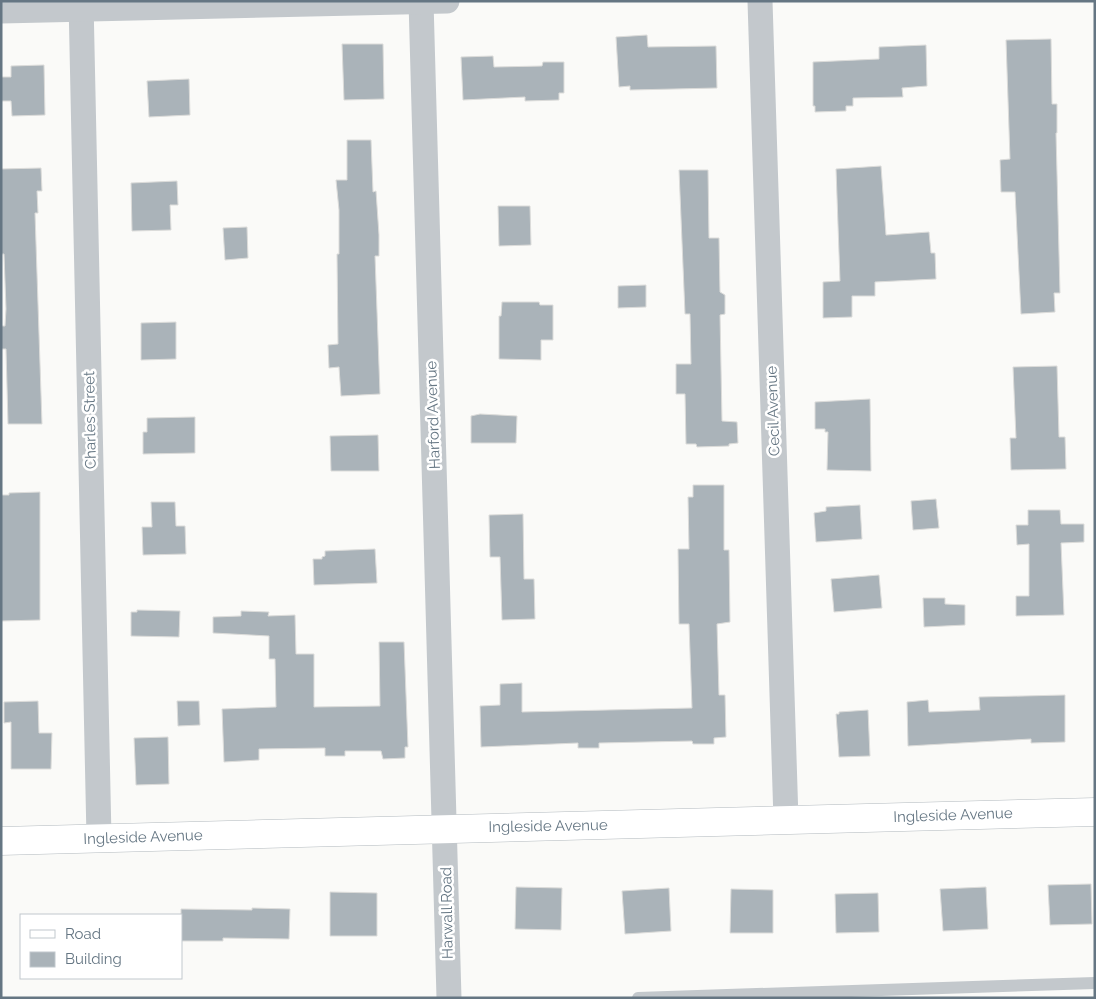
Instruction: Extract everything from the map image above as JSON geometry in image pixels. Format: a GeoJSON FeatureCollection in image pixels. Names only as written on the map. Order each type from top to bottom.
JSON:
{"type":"FeatureCollection","features":[{"type":"Feature","properties":{"kind":"main road","name":"Ingleside Avenue"},"geometry":{"type":"LineString","coordinates":[[1,841],[1095,812]]}},
{"type":"Feature","properties":{"kind":"street"},"geometry":{"type":"LineString","coordinates":[[1,11],[81,5],[447,1]]}},
{"type":"Feature","properties":{"kind":"street","name":"Cecil Avenue"},"geometry":{"type":"LineString","coordinates":[[760,1],[786,820]]}},
{"type":"Feature","properties":{"kind":"street","name":"Harford Avenue"},"geometry":{"type":"LineString","coordinates":[[421,2],[445,828]]}},
{"type":"Feature","properties":{"kind":"street","name":"Charles Street"},"geometry":{"type":"LineString","coordinates":[[81,5],[99,838]]}},
{"type":"Feature","properties":{"kind":"street","name":"Harwall Road"},"geometry":{"type":"LineString","coordinates":[[445,828],[449,998]]}},
{"type":"Feature","properties":{"kind":"lane"},"geometry":{"type":"LineString","coordinates":[[638,998],[1095,983]]}},
{"type":"Feature","properties":{"kind":"building"},"geometry":{"type":"Polygon","coordinates":[[[647,35],[648,47],[716,46],[717,88],[630,90],[630,86],[619,87],[616,37],[647,35]]]}},
{"type":"Feature","properties":{"kind":"building"},"geometry":{"type":"Polygon","coordinates":[[[1051,39],[1052,104],[1057,104],[1060,293],[1054,293],[1055,312],[1021,314],[1015,192],[1001,192],[1000,160],[1010,159],[1006,40],[1051,39]]]}},
{"type":"Feature","properties":{"kind":"building"},"geometry":{"type":"Polygon","coordinates":[[[342,44],[383,44],[384,99],[344,100],[342,44]]]}},
{"type":"Feature","properties":{"kind":"building"},"geometry":{"type":"Polygon","coordinates":[[[926,45],[927,86],[902,88],[903,97],[853,98],[853,106],[846,106],[846,111],[815,112],[815,106],[813,106],[813,62],[879,59],[879,47],[926,45]]]}},
{"type":"Feature","properties":{"kind":"building"},"geometry":{"type":"Polygon","coordinates":[[[493,56],[494,67],[542,66],[543,62],[564,62],[564,93],[559,93],[559,100],[525,101],[525,97],[463,100],[461,57],[493,56]]]}},
{"type":"Feature","properties":{"kind":"building"},"geometry":{"type":"Polygon","coordinates":[[[44,65],[45,115],[12,116],[11,101],[1,101],[1,77],[11,77],[11,66],[44,65]]]}},
{"type":"Feature","properties":{"kind":"building"},"geometry":{"type":"Polygon","coordinates":[[[189,79],[190,115],[149,117],[147,81],[189,79]]]}},
{"type":"Feature","properties":{"kind":"building"},"geometry":{"type":"Polygon","coordinates":[[[347,140],[371,140],[373,192],[376,191],[379,235],[379,256],[375,256],[380,394],[341,396],[339,367],[329,368],[328,345],[338,344],[337,254],[339,254],[339,210],[336,180],[347,180],[347,140]]]}},
{"type":"Feature","properties":{"kind":"building"},"geometry":{"type":"Polygon","coordinates":[[[881,166],[886,235],[929,232],[931,253],[935,253],[936,279],[875,282],[875,296],[852,296],[852,317],[823,318],[823,282],[840,281],[836,169],[881,166]]]}},
{"type":"Feature","properties":{"kind":"building"},"geometry":{"type":"Polygon","coordinates":[[[41,168],[42,191],[37,191],[38,213],[35,213],[42,424],[8,424],[6,349],[1,349],[1,326],[5,326],[6,309],[4,254],[1,254],[1,169],[41,168]]]}},
{"type":"Feature","properties":{"kind":"building"},"geometry":{"type":"Polygon","coordinates":[[[679,170],[708,170],[709,238],[719,238],[720,292],[725,295],[725,314],[720,315],[722,421],[737,422],[738,443],[729,444],[729,446],[697,447],[696,444],[686,444],[685,394],[676,394],[676,364],[691,364],[690,314],[685,314],[679,170]]]}},
{"type":"Feature","properties":{"kind":"building"},"geometry":{"type":"Polygon","coordinates":[[[177,181],[178,205],[170,205],[171,230],[132,231],[131,183],[177,181]]]}},
{"type":"Feature","properties":{"kind":"building"},"geometry":{"type":"Polygon","coordinates":[[[498,206],[530,206],[531,245],[499,246],[498,206]]]}},
{"type":"Feature","properties":{"kind":"building"},"geometry":{"type":"Polygon","coordinates":[[[247,227],[248,258],[225,260],[223,228],[247,227]]]}},
{"type":"Feature","properties":{"kind":"building"},"geometry":{"type":"Polygon","coordinates":[[[646,285],[646,307],[618,308],[618,286],[646,285]]]}},
{"type":"Feature","properties":{"kind":"building"},"geometry":{"type":"Polygon","coordinates":[[[502,302],[539,302],[540,305],[553,305],[553,340],[541,340],[541,360],[499,359],[499,316],[501,316],[502,302]]]}},
{"type":"Feature","properties":{"kind":"building"},"geometry":{"type":"Polygon","coordinates":[[[176,322],[176,359],[141,360],[141,323],[176,322]]]}},
{"type":"Feature","properties":{"kind":"building"},"geometry":{"type":"Polygon","coordinates":[[[1057,366],[1059,437],[1065,437],[1066,469],[1011,470],[1010,438],[1016,438],[1013,367],[1057,366]]]}},
{"type":"Feature","properties":{"kind":"building"},"geometry":{"type":"Polygon","coordinates":[[[870,399],[871,471],[827,470],[828,432],[825,432],[825,429],[815,429],[815,402],[870,399]]]}},
{"type":"Feature","properties":{"kind":"building"},"geometry":{"type":"Polygon","coordinates":[[[480,414],[517,416],[516,443],[471,443],[471,416],[480,414]]]}},
{"type":"Feature","properties":{"kind":"building"},"geometry":{"type":"Polygon","coordinates":[[[195,417],[195,453],[143,454],[143,432],[147,432],[147,418],[195,417]]]}},
{"type":"Feature","properties":{"kind":"building"},"geometry":{"type":"Polygon","coordinates":[[[378,435],[379,471],[331,471],[330,436],[378,435]]]}},
{"type":"Feature","properties":{"kind":"building"},"geometry":{"type":"Polygon","coordinates":[[[693,485],[724,485],[724,550],[729,550],[730,622],[717,624],[719,695],[725,695],[726,737],[714,738],[714,744],[693,744],[692,741],[599,743],[599,748],[578,748],[578,743],[481,747],[480,706],[500,705],[500,684],[522,683],[522,712],[692,708],[689,624],[679,624],[678,549],[689,549],[688,497],[693,497],[693,485]]]}},
{"type":"Feature","properties":{"kind":"building"},"geometry":{"type":"Polygon","coordinates":[[[40,492],[40,620],[1,621],[1,495],[40,492]]]}},
{"type":"Feature","properties":{"kind":"building"},"geometry":{"type":"Polygon","coordinates":[[[936,499],[939,528],[913,530],[911,501],[936,499]]]}},
{"type":"Feature","properties":{"kind":"building"},"geometry":{"type":"Polygon","coordinates":[[[151,502],[175,502],[176,526],[185,526],[186,554],[143,555],[142,527],[152,527],[151,502]]]}},
{"type":"Feature","properties":{"kind":"building"},"geometry":{"type":"Polygon","coordinates":[[[860,505],[862,539],[816,542],[814,513],[826,511],[826,507],[860,505]]]}},
{"type":"Feature","properties":{"kind":"building"},"geometry":{"type":"Polygon","coordinates":[[[1028,510],[1060,510],[1061,524],[1084,524],[1084,542],[1061,543],[1064,615],[1016,616],[1016,596],[1029,596],[1029,544],[1017,545],[1016,525],[1028,525],[1028,510]]]}},
{"type":"Feature","properties":{"kind":"building"},"geometry":{"type":"Polygon","coordinates":[[[523,514],[524,579],[534,579],[535,619],[502,620],[500,557],[490,557],[489,515],[523,514]]]}},
{"type":"Feature","properties":{"kind":"building"},"geometry":{"type":"Polygon","coordinates":[[[375,549],[377,583],[314,585],[313,559],[322,559],[325,556],[325,551],[375,549]]]}},
{"type":"Feature","properties":{"kind":"building"},"geometry":{"type":"Polygon","coordinates":[[[879,575],[882,608],[834,612],[831,579],[879,575]]]}},
{"type":"Feature","properties":{"kind":"building"},"geometry":{"type":"Polygon","coordinates":[[[923,598],[945,598],[945,604],[965,605],[965,625],[924,627],[923,598]]]}},
{"type":"Feature","properties":{"kind":"building"},"geometry":{"type":"Polygon","coordinates":[[[137,610],[180,611],[179,637],[131,636],[131,612],[137,612],[137,610]]]}},
{"type":"Feature","properties":{"kind":"building"},"geometry":{"type":"Polygon","coordinates":[[[241,611],[269,612],[268,616],[295,615],[296,654],[314,654],[314,707],[380,706],[379,642],[404,642],[408,747],[405,747],[405,758],[383,759],[381,751],[345,751],[345,756],[325,756],[325,748],[259,749],[259,760],[224,762],[222,709],[276,707],[275,659],[269,659],[269,636],[213,633],[213,617],[241,616],[241,611]]]}},
{"type":"Feature","properties":{"kind":"building"},"geometry":{"type":"Polygon","coordinates":[[[1065,695],[1065,742],[1031,743],[1031,739],[908,746],[907,702],[928,700],[929,712],[980,710],[979,697],[1065,695]]]}},
{"type":"Feature","properties":{"kind":"building"},"geometry":{"type":"Polygon","coordinates":[[[38,701],[39,733],[52,733],[51,769],[11,769],[11,722],[4,723],[4,702],[38,701]]]}},
{"type":"Feature","properties":{"kind":"building"},"geometry":{"type":"Polygon","coordinates":[[[177,701],[199,701],[200,725],[178,726],[177,701]]]}},
{"type":"Feature","properties":{"kind":"building"},"geometry":{"type":"Polygon","coordinates":[[[868,710],[870,756],[839,757],[836,714],[839,714],[839,712],[868,710]]]}},
{"type":"Feature","properties":{"kind":"building"},"geometry":{"type":"Polygon","coordinates":[[[168,737],[169,784],[136,785],[134,738],[168,737]]]}},
{"type":"Feature","properties":{"kind":"building"},"geometry":{"type":"Polygon","coordinates":[[[1091,884],[1092,924],[1050,925],[1048,885],[1091,884]]]}},
{"type":"Feature","properties":{"kind":"building"},"geometry":{"type":"Polygon","coordinates":[[[516,887],[562,888],[561,930],[515,929],[516,887]]]}},
{"type":"Feature","properties":{"kind":"building"},"geometry":{"type":"Polygon","coordinates":[[[986,887],[988,929],[943,931],[940,889],[986,887]]]}},
{"type":"Feature","properties":{"kind":"building"},"geometry":{"type":"Polygon","coordinates":[[[669,888],[671,931],[625,934],[622,891],[669,888]]]}},
{"type":"Feature","properties":{"kind":"building"},"geometry":{"type":"Polygon","coordinates":[[[731,889],[773,890],[773,933],[730,933],[731,889]]]}},
{"type":"Feature","properties":{"kind":"building"},"geometry":{"type":"Polygon","coordinates":[[[330,892],[377,893],[377,936],[330,936],[330,892]]]}},
{"type":"Feature","properties":{"kind":"building"},"geometry":{"type":"Polygon","coordinates":[[[878,893],[879,932],[836,933],[835,894],[878,893]]]}},
{"type":"Feature","properties":{"kind":"building"},"geometry":{"type":"Polygon","coordinates":[[[252,908],[290,909],[289,939],[223,938],[223,941],[182,941],[181,909],[252,910],[252,908]]]}}]}
